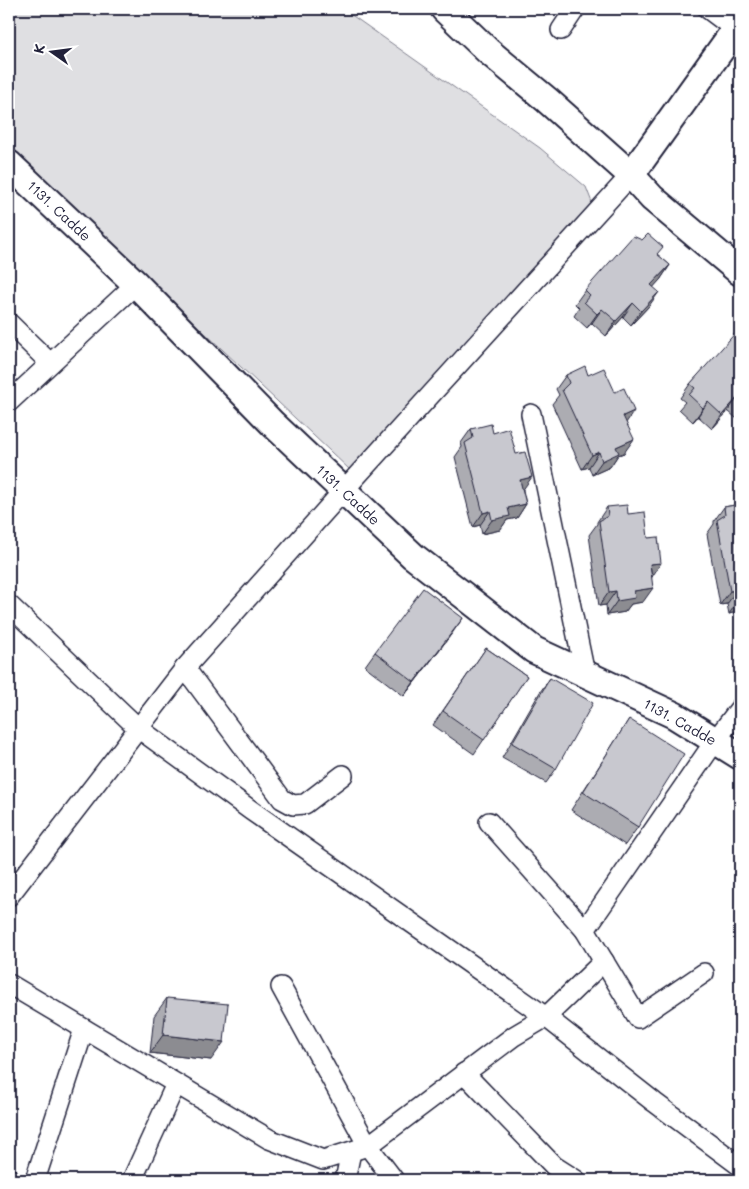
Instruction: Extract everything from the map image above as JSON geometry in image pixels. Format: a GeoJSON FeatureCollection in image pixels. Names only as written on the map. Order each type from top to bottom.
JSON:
{"type":"FeatureCollection","features":[{"type":"Feature","properties":{"kind":"street"},"geometry":{"type":"LineString","coordinates":[[444,9],[488,51],[547,100],[631,175],[652,198],[740,272]]}},
{"type":"Feature","properties":{"kind":"street"},"geometry":{"type":"LineString","coordinates":[[561,30],[575,9]]}},
{"type":"Feature","properties":{"kind":"street"},"geometry":{"type":"LineString","coordinates":[[9,896],[185,668],[344,490],[631,175],[739,29],[708,9]]}},
{"type":"Feature","properties":{"kind":"street","name":"1131. Cadde"},"geometry":{"type":"LineString","coordinates":[[9,164],[136,284],[273,424],[413,556],[534,650],[674,715],[740,756]]}},
{"type":"Feature","properties":{"kind":"street"},"geometry":{"type":"LineString","coordinates":[[9,402],[136,284]]}},
{"type":"Feature","properties":{"kind":"street"},"geometry":{"type":"LineString","coordinates":[[9,323],[50,363]]}},
{"type":"Feature","properties":{"kind":"street"},"geometry":{"type":"LineString","coordinates":[[531,414],[585,674]]}},
{"type":"Feature","properties":{"kind":"street"},"geometry":{"type":"LineString","coordinates":[[9,606],[138,728],[268,823],[546,1017],[654,1102],[740,1166]]}},
{"type":"Feature","properties":{"kind":"street"},"geometry":{"type":"LineString","coordinates":[[185,668],[282,799],[293,805],[305,804],[343,775]]}},
{"type":"Feature","properties":{"kind":"street"},"geometry":{"type":"LineString","coordinates":[[585,930],[715,741],[740,708]]}},
{"type":"Feature","properties":{"kind":"street"},"geometry":{"type":"LineString","coordinates":[[489,822],[585,930],[638,1018],[704,973]]}},
{"type":"Feature","properties":{"kind":"street"},"geometry":{"type":"LineString","coordinates":[[9,984],[269,1139],[323,1160],[360,1149],[514,1036],[546,1017],[604,960]]}},
{"type":"Feature","properties":{"kind":"street"},"geometry":{"type":"LineString","coordinates":[[281,987],[360,1149],[394,1180]]}},
{"type":"Feature","properties":{"kind":"street"},"geometry":{"type":"LineString","coordinates":[[35,1180],[84,1029]]}},
{"type":"Feature","properties":{"kind":"street"},"geometry":{"type":"LineString","coordinates":[[464,1074],[554,1166],[576,1180]]}},
{"type":"Feature","properties":{"kind":"street"},"geometry":{"type":"LineString","coordinates":[[132,1180],[176,1084]]}},
{"type":"Feature","properties":{"kind":"street"},"geometry":{"type":"LineString","coordinates":[[345,1180],[360,1149]]}},
{"type":"Feature","properties":{"kind":"shaded area"},"geometry":{"type":"Polygon","coordinates":[[[9,9],[343,9],[540,148],[586,187],[593,205],[363,463],[349,469],[9,148],[9,9]]]}},
{"type":"Feature","properties":{"kind":"building"},"geometry":{"type":"Polygon","coordinates":[[[648,234],[663,247],[657,254],[670,265],[651,285],[659,292],[641,311],[633,303],[616,321],[602,309],[597,314],[584,302],[590,295],[585,290],[633,236],[642,240],[648,234]]]}},
{"type":"Feature","properties":{"kind":"building"},"geometry":{"type":"Polygon","coordinates":[[[738,330],[740,331],[740,399],[738,397],[722,415],[708,402],[703,408],[689,395],[695,388],[690,384],[738,330]]]}},
{"type":"Feature","properties":{"kind":"building"},"geometry":{"type":"Polygon","coordinates":[[[585,366],[588,375],[604,368],[615,392],[624,388],[634,411],[623,416],[634,439],[616,447],[619,453],[602,461],[599,452],[592,455],[562,390],[569,383],[566,375],[585,366]]]}},
{"type":"Feature","properties":{"kind":"building"},"geometry":{"type":"Polygon","coordinates":[[[491,424],[493,433],[509,428],[516,454],[525,452],[532,477],[520,480],[526,504],[508,508],[510,516],[492,520],[490,511],[483,513],[465,443],[473,438],[471,429],[491,424]]]}},
{"type":"Feature","properties":{"kind":"building"},"geometry":{"type":"Polygon","coordinates":[[[740,504],[739,599],[737,590],[730,591],[717,520],[725,515],[724,507],[740,504]]]}},
{"type":"Feature","properties":{"kind":"building"},"geometry":{"type":"Polygon","coordinates":[[[627,505],[628,514],[645,512],[648,538],[658,537],[661,563],[650,564],[653,588],[634,591],[635,598],[617,601],[616,591],[609,592],[599,521],[608,516],[607,507],[627,505]]]}},
{"type":"Feature","properties":{"kind":"building"},"geometry":{"type":"Polygon","coordinates":[[[423,588],[463,618],[414,682],[375,652],[423,588]]]}},
{"type":"Feature","properties":{"kind":"building"},"geometry":{"type":"Polygon","coordinates":[[[486,648],[527,676],[484,740],[443,711],[486,648]]]}},
{"type":"Feature","properties":{"kind":"building"},"geometry":{"type":"Polygon","coordinates":[[[550,678],[593,703],[556,769],[512,743],[550,678]]]}},
{"type":"Feature","properties":{"kind":"building"},"geometry":{"type":"Polygon","coordinates":[[[629,719],[684,754],[638,827],[583,792],[629,719]]]}},
{"type":"Feature","properties":{"kind":"building"},"geometry":{"type":"Polygon","coordinates":[[[167,998],[228,1004],[224,1042],[163,1035],[167,998]]]}}]}
